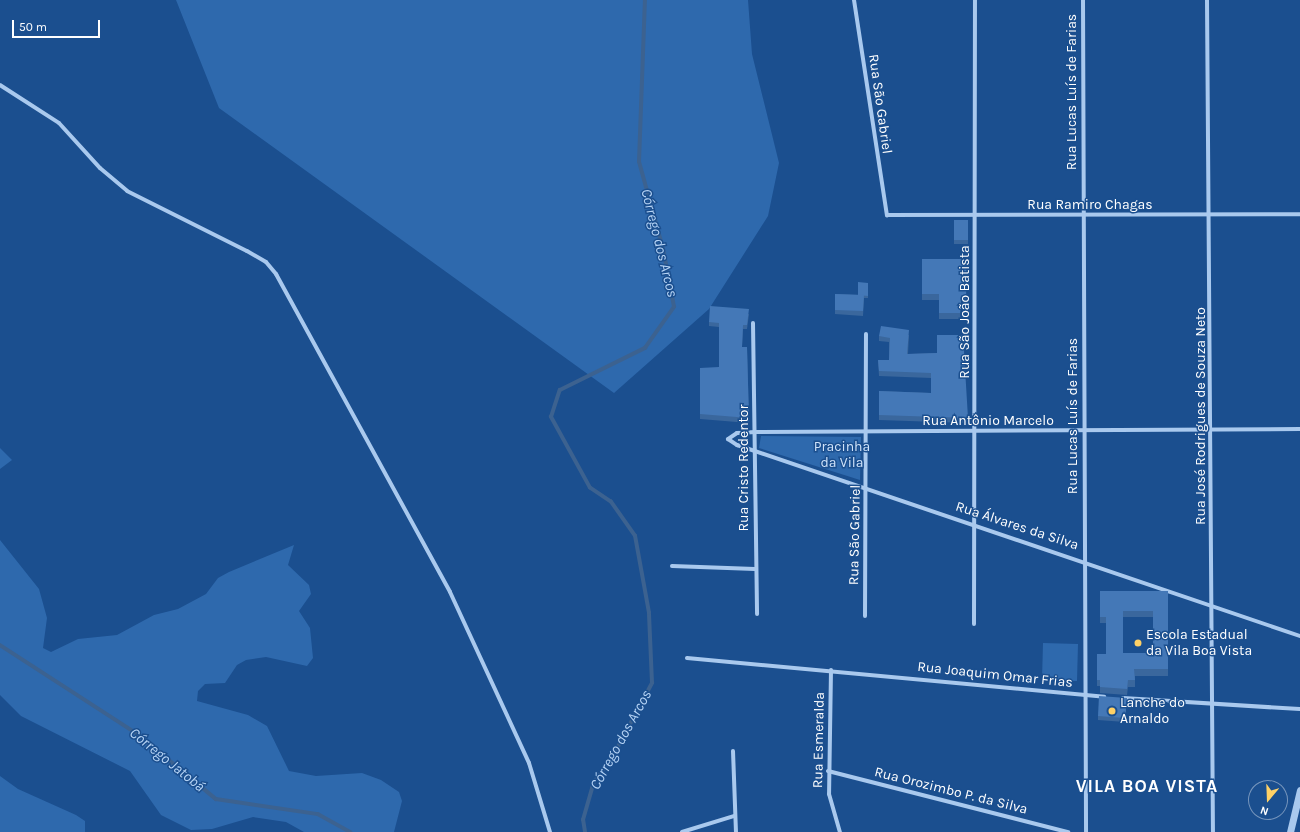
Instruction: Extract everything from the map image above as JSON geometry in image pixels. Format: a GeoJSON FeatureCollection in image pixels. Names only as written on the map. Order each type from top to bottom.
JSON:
{"type":"FeatureCollection","features":[{"type":"Feature","properties":{"kind":"street","name":"Rua São Gabriel"},"geometry":{"type":"LineString","coordinates":[[854,0],[884,211]]}},
{"type":"Feature","properties":{"kind":"street","name":"Rua São João Batista"},"geometry":{"type":"LineString","coordinates":[[974,624],[976,431],[975,0]]}},
{"type":"Feature","properties":{"kind":"street","name":"Rua Lucas Luís de Farias"},"geometry":{"type":"LineString","coordinates":[[1083,0],[1086,832]]}},
{"type":"Feature","properties":{"kind":"street","name":"Rua José Rodrigues de Souza Neto"},"geometry":{"type":"LineString","coordinates":[[1207,0],[1211,216],[1211,703],[1213,832]]}},
{"type":"Feature","properties":{"kind":"street"},"geometry":{"type":"LineString","coordinates":[[0,85],[59,123],[100,168],[128,191],[247,251],[276,274],[450,592],[529,763],[550,832]]}},
{"type":"Feature","properties":{"kind":"street","name":"Rua Ramiro Chagas"},"geometry":{"type":"LineString","coordinates":[[884,211],[894,217],[1211,216],[1300,214]]}},
{"type":"Feature","properties":{"kind":"street","name":"Rua Cristo Redentor"},"geometry":{"type":"LineString","coordinates":[[753,323],[756,432],[757,614]]}},
{"type":"Feature","properties":{"kind":"street","name":"Rua São Gabriel"},"geometry":{"type":"LineString","coordinates":[[865,616],[867,488],[865,432],[866,334]]}},
{"type":"Feature","properties":{"kind":"street","name":"Rua Antônio Marcelo"},"geometry":{"type":"LineString","coordinates":[[728,439],[737,433],[756,432],[1084,432],[1212,429],[1300,429]]}},
{"type":"Feature","properties":{"kind":"street","name":"Rua Álvares da Silva"},"geometry":{"type":"LineString","coordinates":[[728,439],[755,451],[1084,560],[1300,636]]}},
{"type":"Feature","properties":{"kind":"street"},"geometry":{"type":"LineString","coordinates":[[672,566],[756,569]]}},
{"type":"Feature","properties":{"kind":"street","name":"Rua Joaquim Omar Frias"},"geometry":{"type":"LineString","coordinates":[[687,658],[831,670],[1086,696],[1110,697]]}},
{"type":"Feature","properties":{"kind":"street","name":"Rua Esmeralda"},"geometry":{"type":"LineString","coordinates":[[831,670],[828,771],[829,794],[840,832]]}},
{"type":"Feature","properties":{"kind":"street"},"geometry":{"type":"LineString","coordinates":[[1118,698],[1300,708]]}},
{"type":"Feature","properties":{"kind":"street"},"geometry":{"type":"LineString","coordinates":[[733,751],[734,816],[736,832]]}},
{"type":"Feature","properties":{"kind":"street","name":"Rua Orozimbo P. da Silva"},"geometry":{"type":"LineString","coordinates":[[828,771],[1068,832]]}},
{"type":"Feature","properties":{"kind":"street"},"geometry":{"type":"LineString","coordinates":[[1290,832],[1300,790]]}},
{"type":"Feature","properties":{"kind":"street"},"geometry":{"type":"LineString","coordinates":[[682,832],[734,816]]}},
{"type":"Feature","properties":{"kind":"green space"},"geometry":{"type":"Polygon","coordinates":[[[176,0],[748,0],[752,54],[779,163],[768,216],[709,309],[614,393],[219,108],[176,0]]]}},
{"type":"Feature","properties":{"kind":"green space","name":"Pracinha da Vila"},"geometry":{"type":"Polygon","coordinates":[[[761,436],[861,437],[860,480],[759,448],[761,436]]]}},
{"type":"Feature","properties":{"kind":"green space"},"geometry":{"type":"Polygon","coordinates":[[[0,448],[12,460],[0,469],[0,448]]]}},
{"type":"Feature","properties":{"kind":"green space"},"geometry":{"type":"Polygon","coordinates":[[[0,540],[39,589],[47,618],[43,648],[51,652],[78,639],[117,635],[154,615],[178,609],[206,594],[218,578],[294,545],[288,565],[309,585],[311,594],[299,611],[310,628],[313,658],[307,666],[266,657],[246,660],[237,665],[225,683],[205,684],[198,691],[197,701],[248,715],[267,726],[289,771],[316,776],[362,773],[381,780],[399,792],[402,801],[394,832],[304,832],[286,822],[253,817],[212,829],[191,830],[161,815],[130,771],[21,716],[0,695],[0,540]]]}},
{"type":"Feature","properties":{"kind":"green space"},"geometry":{"type":"Polygon","coordinates":[[[1043,643],[1078,644],[1077,681],[1042,680],[1043,643]]]}},
{"type":"Feature","properties":{"kind":"green space"},"geometry":{"type":"Polygon","coordinates":[[[0,776],[18,789],[76,815],[85,821],[85,832],[0,832],[0,776]]]}},
{"type":"Feature","properties":{"kind":"building"},"geometry":{"type":"Polygon","coordinates":[[[954,220],[968,220],[968,240],[954,240],[954,220]]]}},
{"type":"Feature","properties":{"kind":"building"},"geometry":{"type":"Polygon","coordinates":[[[922,259],[967,259],[966,295],[961,295],[960,313],[939,313],[939,294],[922,294],[922,259]]]}},
{"type":"Feature","properties":{"kind":"building"},"geometry":{"type":"Polygon","coordinates":[[[858,282],[868,283],[868,296],[858,295],[858,282]]]}},
{"type":"Feature","properties":{"kind":"building"},"geometry":{"type":"Polygon","coordinates":[[[835,294],[864,295],[863,311],[835,310],[835,294]]]}},
{"type":"Feature","properties":{"kind":"building"},"geometry":{"type":"Polygon","coordinates":[[[710,306],[749,309],[747,325],[743,325],[742,347],[747,347],[749,418],[700,414],[700,368],[719,367],[719,323],[709,322],[710,306]]]}},
{"type":"Feature","properties":{"kind":"building"},"geometry":{"type":"Polygon","coordinates":[[[881,326],[909,330],[907,354],[937,353],[937,335],[963,335],[968,418],[879,415],[879,391],[931,393],[931,373],[879,371],[878,360],[889,360],[890,338],[879,336],[881,326]]]}},
{"type":"Feature","properties":{"kind":"building"},"geometry":{"type":"Polygon","coordinates":[[[1100,591],[1168,591],[1168,669],[1134,669],[1135,680],[1128,680],[1127,689],[1100,687],[1100,680],[1097,680],[1097,654],[1106,654],[1106,617],[1100,617],[1100,591]],[[1123,611],[1123,653],[1153,653],[1153,611],[1123,611]]]}},
{"type":"Feature","properties":{"kind":"building","name":"Lanche do Arnaldo"},"geometry":{"type":"Polygon","coordinates":[[[1099,696],[1127,698],[1125,718],[1098,716],[1099,696]]]}},
{"type":"Feature","properties":{"kind":"waterway","name":"Córrego dos Arcos"},"geometry":{"type":"LineString","coordinates":[[585,832],[583,820],[594,782],[612,758],[652,683],[649,613],[635,536],[611,502],[590,488],[551,417],[560,390],[645,348],[674,307],[663,249],[639,162],[645,0]]}},
{"type":"Feature","properties":{"kind":"waterway","name":"Córrego Jatobá"},"geometry":{"type":"LineString","coordinates":[[0,645],[139,735],[216,799],[318,814],[350,832]]}},
{"type":"Feature","properties":{"kind":"place","name":"Escola Estadual da Vila Boa Vista"},"geometry":{"type":"Point","coordinates":[1138,643]}},
{"type":"Feature","properties":{"kind":"place","name":"Lanche do Arnaldo"},"geometry":{"type":"Point","coordinates":[1112,711]}},
{"type":"Feature","properties":{"kind":"district","name":"VILA BOA VISTA"},"geometry":{"type":"Point","coordinates":[1147,786]}}]}
